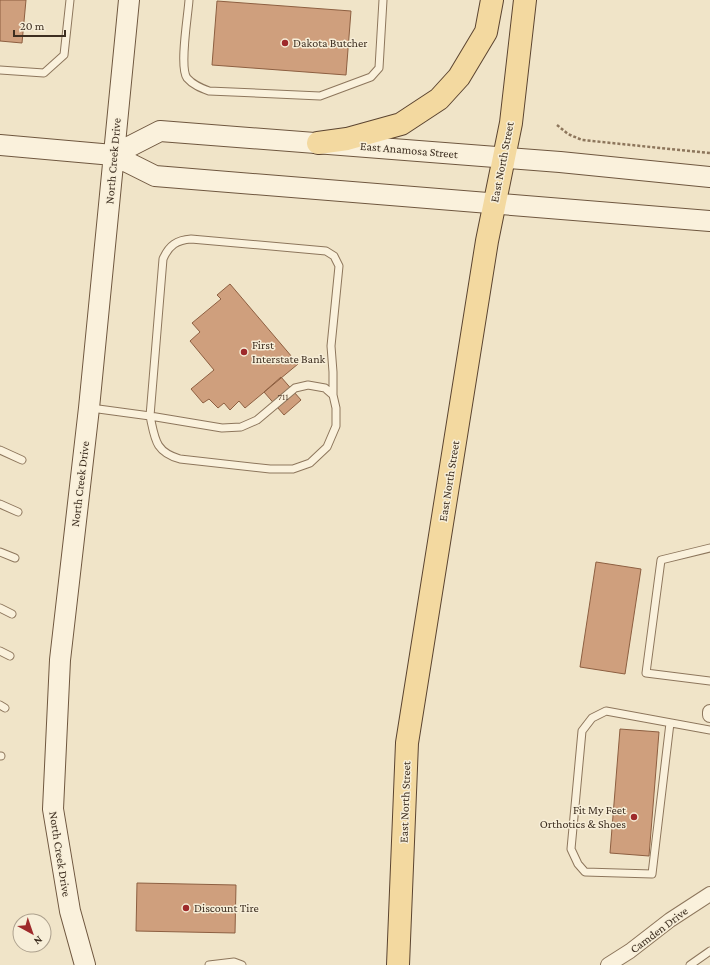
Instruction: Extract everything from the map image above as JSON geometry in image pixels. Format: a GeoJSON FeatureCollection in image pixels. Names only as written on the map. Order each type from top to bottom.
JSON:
{"type":"FeatureCollection","features":[{"type":"Feature","properties":{"kind":"main road"},"geometry":{"type":"LineString","coordinates":[[318,143],[347,139],[402,124],[439,99],[459,77],[486,32],[492,0]]}},
{"type":"Feature","properties":{"kind":"main road","name":"East North Street"},"geometry":{"type":"LineString","coordinates":[[398,965],[407,743],[494,203],[510,123],[526,0]]}},
{"type":"Feature","properties":{"kind":"street","name":"North Creek Drive"},"geometry":{"type":"LineString","coordinates":[[85,965],[70,911],[52,808],[60,660],[110,205],[113,155],[129,0]]}},
{"type":"Feature","properties":{"kind":"street","name":"East Anamosa Street"},"geometry":{"type":"LineString","coordinates":[[113,155],[160,131],[560,162],[710,177]]}},
{"type":"Feature","properties":{"kind":"street"},"geometry":{"type":"LineString","coordinates":[[0,145],[113,155],[155,176],[710,221]]}},
{"type":"Feature","properties":{"kind":"street","name":"Camden Drive"},"geometry":{"type":"LineString","coordinates":[[608,965],[630,951],[670,920],[710,894]]}},
{"type":"Feature","properties":{"kind":"lane"},"geometry":{"type":"LineString","coordinates":[[0,70],[44,73],[64,55],[70,0]]}},
{"type":"Feature","properties":{"kind":"lane"},"geometry":{"type":"LineString","coordinates":[[189,0],[183,65],[187,78],[196,86],[209,91],[320,96],[371,77],[379,68],[383,0]]}},
{"type":"Feature","properties":{"kind":"lane"},"geometry":{"type":"LineString","coordinates":[[192,239],[326,251],[334,256],[339,266],[331,346],[336,426],[327,447],[310,463],[293,469],[270,469],[180,459],[170,456],[159,448],[154,436],[150,416],[163,259],[166,251],[173,244],[182,240],[192,239]]}},
{"type":"Feature","properties":{"kind":"lane"},"geometry":{"type":"LineString","coordinates":[[88,408],[150,416],[222,428],[240,427],[257,420],[295,388],[308,385],[325,388],[333,395]]}},
{"type":"Feature","properties":{"kind":"lane"},"geometry":{"type":"LineString","coordinates":[[0,450],[22,460]]}},
{"type":"Feature","properties":{"kind":"lane"},"geometry":{"type":"LineString","coordinates":[[0,504],[18,512]]}},
{"type":"Feature","properties":{"kind":"lane"},"geometry":{"type":"LineString","coordinates":[[710,548],[661,560],[646,673],[710,681]]}},
{"type":"Feature","properties":{"kind":"lane"},"geometry":{"type":"LineString","coordinates":[[0,552],[15,558]]}},
{"type":"Feature","properties":{"kind":"lane"},"geometry":{"type":"LineString","coordinates":[[0,608],[12,614]]}},
{"type":"Feature","properties":{"kind":"lane"},"geometry":{"type":"LineString","coordinates":[[0,651],[10,656]]}},
{"type":"Feature","properties":{"kind":"lane"},"geometry":{"type":"LineString","coordinates":[[670,723],[652,874],[585,872],[578,864],[572,850],[582,731],[592,718],[606,711],[710,730]]}},
{"type":"Feature","properties":{"kind":"lane"},"geometry":{"type":"LineString","coordinates":[[690,965],[710,951]]}},
{"type":"Feature","properties":{"kind":"lane"},"geometry":{"type":"LineString","coordinates":[[209,965],[234,962],[242,965]]}},
{"type":"Feature","properties":{"kind":"path"},"geometry":{"type":"LineString","coordinates":[[557,125],[568,134],[582,140],[710,153]]}},
{"type":"Feature","properties":{"kind":"building"},"geometry":{"type":"Polygon","coordinates":[[[0,0],[26,0],[22,43],[0,41],[0,0]]]}},
{"type":"Feature","properties":{"kind":"building"},"geometry":{"type":"Polygon","coordinates":[[[217,1],[351,11],[346,75],[212,65],[217,1]]]}},
{"type":"Feature","properties":{"kind":"building","name":"First Interstate Bank"},"geometry":{"type":"Polygon","coordinates":[[[230,284],[298,364],[245,408],[239,401],[230,410],[224,403],[218,408],[209,399],[203,403],[191,389],[214,370],[190,341],[200,332],[192,323],[221,299],[217,295],[230,284]]]}},
{"type":"Feature","properties":{"kind":"building","name":"First Interstate Bank"},"geometry":{"type":"Polygon","coordinates":[[[281,377],[301,400],[284,415],[264,392],[281,377]]]}},
{"type":"Feature","properties":{"kind":"building"},"geometry":{"type":"Polygon","coordinates":[[[596,562],[641,569],[625,674],[580,667],[596,562]]]}},
{"type":"Feature","properties":{"kind":"building"},"geometry":{"type":"Polygon","coordinates":[[[620,729],[659,732],[649,856],[610,853],[620,729]]]}},
{"type":"Feature","properties":{"kind":"building","name":"Discount Tire"},"geometry":{"type":"Polygon","coordinates":[[[137,883],[236,885],[235,933],[136,931],[137,883]]]}},
{"type":"Feature","properties":{"kind":"place","name":"Dakota Butcher"},"geometry":{"type":"Point","coordinates":[285,43]}},
{"type":"Feature","properties":{"kind":"place","name":"First Interstate Bank"},"geometry":{"type":"Point","coordinates":[244,352]}},
{"type":"Feature","properties":{"kind":"place","name":"Fit My Feet Orthotics & Shoes"},"geometry":{"type":"Point","coordinates":[634,817]}},
{"type":"Feature","properties":{"kind":"place","name":"Discount Tire"},"geometry":{"type":"Point","coordinates":[186,908]}}]}
